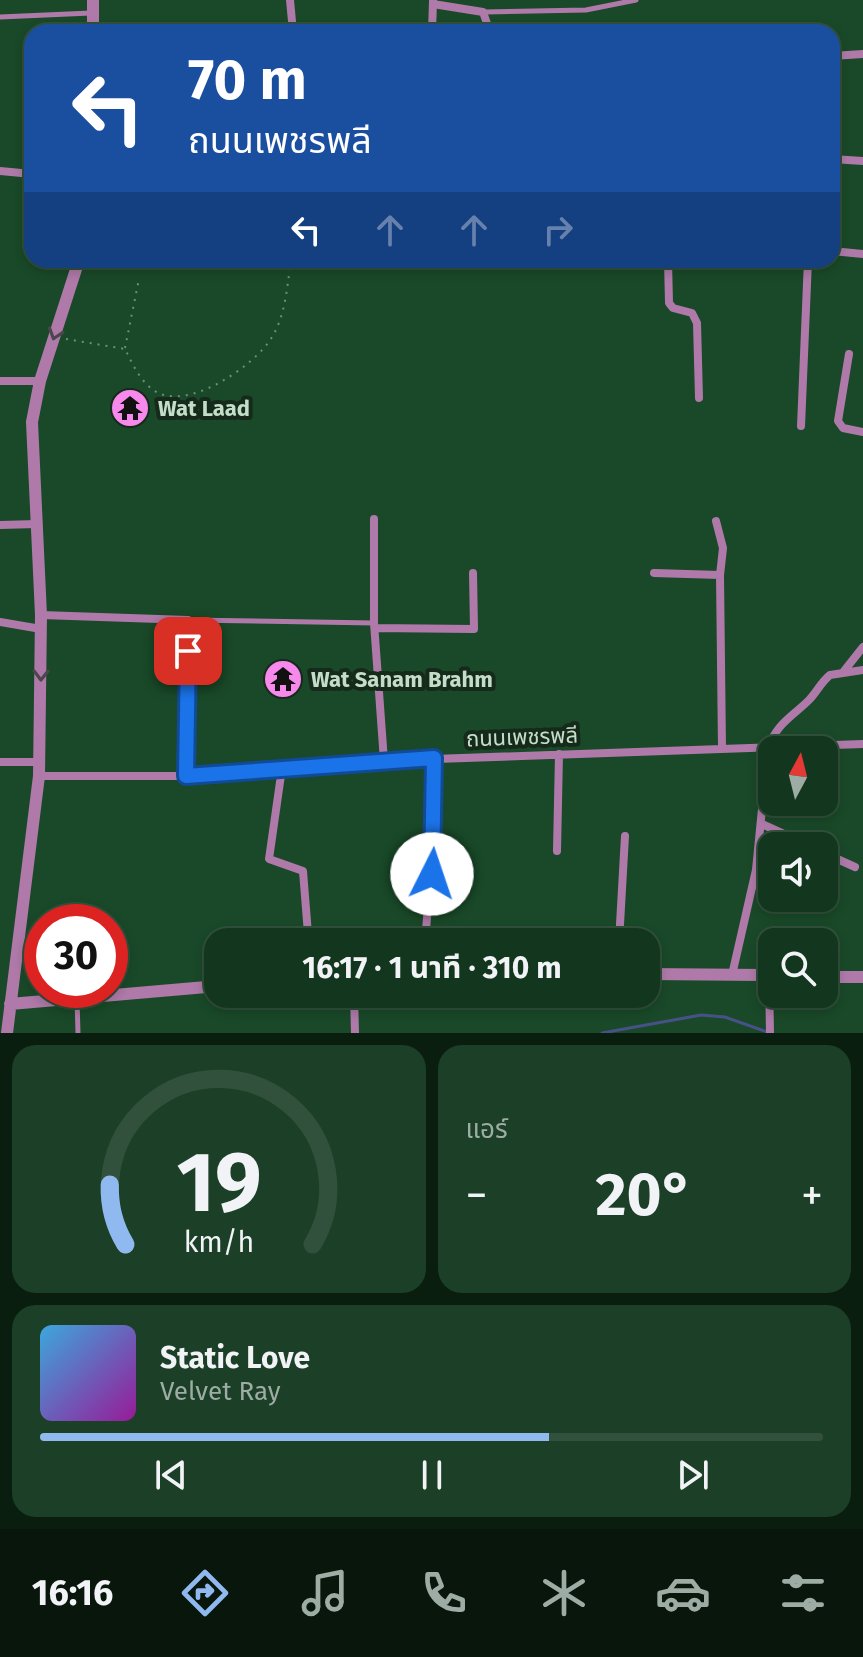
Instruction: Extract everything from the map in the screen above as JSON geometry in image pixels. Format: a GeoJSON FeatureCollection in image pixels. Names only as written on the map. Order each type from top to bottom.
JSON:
{"type":"FeatureCollection","features":[{"type":"Feature","properties":{"kind":"street"},"geometry":{"type":"LineString","coordinates":[[290,0],[292,24]]}},
{"type":"Feature","properties":{"kind":"street"},"geometry":{"type":"LineString","coordinates":[[432,24],[433,2],[483,12],[487,24]]}},
{"type":"Feature","properties":{"kind":"street"},"geometry":{"type":"LineString","coordinates":[[840,55],[863,54]]}},
{"type":"Feature","properties":{"kind":"street"},"geometry":{"type":"LineString","coordinates":[[840,160],[863,161]]}},
{"type":"Feature","properties":{"kind":"street"},"geometry":{"type":"LineString","coordinates":[[0,171],[24,173]]}},
{"type":"Feature","properties":{"kind":"street"},"geometry":{"type":"LineString","coordinates":[[840,252],[863,254]]}},
{"type":"Feature","properties":{"kind":"street"},"geometry":{"type":"LineString","coordinates":[[7,1033],[5,1006],[39,776],[41,615],[32,422],[40,381],[76,268]]}},
{"type":"Feature","properties":{"kind":"street"},"geometry":{"type":"LineString","coordinates":[[668,268],[669,303],[673,308],[692,313],[697,323],[699,398]]}},
{"type":"Feature","properties":{"kind":"street"},"geometry":{"type":"LineString","coordinates":[[801,426],[808,268]]}},
{"type":"Feature","properties":{"kind":"street"},"geometry":{"type":"LineString","coordinates":[[849,354],[838,421],[843,428],[863,432]]}},
{"type":"Feature","properties":{"kind":"street"},"geometry":{"type":"LineString","coordinates":[[0,381],[40,381]]}},
{"type":"Feature","properties":{"kind":"street"},"geometry":{"type":"LineString","coordinates":[[374,519],[374,625],[384,761]]}},
{"type":"Feature","properties":{"kind":"street"},"geometry":{"type":"LineString","coordinates":[[716,521],[723,548],[720,575],[722,749]]}},
{"type":"Feature","properties":{"kind":"street"},"geometry":{"type":"LineString","coordinates":[[0,525],[37,524]]}},
{"type":"Feature","properties":{"kind":"street"},"geometry":{"type":"LineString","coordinates":[[374,625],[474,629],[473,573]]}},
{"type":"Feature","properties":{"kind":"street"},"geometry":{"type":"LineString","coordinates":[[654,573],[720,575]]}},
{"type":"Feature","properties":{"kind":"street"},"geometry":{"type":"LineString","coordinates":[[41,615],[188,620],[186,776]]}},
{"type":"Feature","properties":{"kind":"street"},"geometry":{"type":"LineString","coordinates":[[0,622],[41,629]]}},
{"type":"Feature","properties":{"kind":"street"},"geometry":{"type":"LineString","coordinates":[[844,671],[863,647]]}},
{"type":"Feature","properties":{"kind":"street"},"geometry":{"type":"LineString","coordinates":[[774,736],[779,724],[809,700],[826,678],[844,671],[863,670]]}},
{"type":"Feature","properties":{"kind":"street","name":"ถนนเพชรพลี"},"geometry":{"type":"LineString","coordinates":[[838,745],[863,744]]}},
{"type":"Feature","properties":{"kind":"street","name":"ถนนเพชรพลี"},"geometry":{"type":"LineString","coordinates":[[39,776],[186,776],[434,758],[758,748]]}},
{"type":"Feature","properties":{"kind":"street"},"geometry":{"type":"LineString","coordinates":[[557,851],[559,754]]}},
{"type":"Feature","properties":{"kind":"street"},"geometry":{"type":"LineString","coordinates":[[426,928],[435,832],[434,758]]}},
{"type":"Feature","properties":{"kind":"street"},"geometry":{"type":"LineString","coordinates":[[0,762],[39,762]]}},
{"type":"Feature","properties":{"kind":"street"},"geometry":{"type":"LineString","coordinates":[[282,768],[269,859],[301,868],[307,928]]}},
{"type":"Feature","properties":{"kind":"street"},"geometry":{"type":"LineString","coordinates":[[732,975],[756,870],[763,816]]}},
{"type":"Feature","properties":{"kind":"street"},"geometry":{"type":"LineString","coordinates":[[762,824],[779,832]]}},
{"type":"Feature","properties":{"kind":"street"},"geometry":{"type":"LineString","coordinates":[[620,928],[625,836]]}},
{"type":"Feature","properties":{"kind":"street"},"geometry":{"type":"LineString","coordinates":[[838,859],[855,867]]}},
{"type":"Feature","properties":{"kind":"street"},"geometry":{"type":"LineString","coordinates":[[660,974],[758,975]]}},
{"type":"Feature","properties":{"kind":"street"},"geometry":{"type":"LineString","coordinates":[[838,977],[863,977]]}},
{"type":"Feature","properties":{"kind":"street"},"geometry":{"type":"LineString","coordinates":[[128,994],[204,987]]}},
{"type":"Feature","properties":{"kind":"street"},"geometry":{"type":"LineString","coordinates":[[354,1008],[355,1033]]}},
{"type":"Feature","properties":{"kind":"street"},"geometry":{"type":"LineString","coordinates":[[770,1008],[770,1033]]}},
{"type":"Feature","properties":{"kind":"lane"},"geometry":{"type":"LineString","coordinates":[[483,12],[586,10],[636,0]]}},
{"type":"Feature","properties":{"kind":"lane"},"geometry":{"type":"LineString","coordinates":[[0,17],[93,6]]}},
{"type":"Feature","properties":{"kind":"lane"},"geometry":{"type":"LineString","coordinates":[[188,620],[374,625]]}},
{"type":"Feature","properties":{"kind":"lane"},"geometry":{"type":"LineString","coordinates":[[77,1008],[78,1033]]}},
{"type":"Feature","properties":{"kind":"path"},"geometry":{"type":"LineString","coordinates":[[139,279],[125,349],[135,370],[154,391],[175,398],[215,385],[260,353],[273,336],[282,314],[290,268]]}},
{"type":"Feature","properties":{"kind":"path"},"geometry":{"type":"LineString","coordinates":[[54,337],[125,349]]}},
{"type":"Feature","properties":{"kind":"waterway"},"geometry":{"type":"LineString","coordinates":[[602,1033],[701,1015],[725,1017],[767,1032]]}},
{"type":"Feature","properties":{"kind":"place","name":"Wat Laad"},"geometry":{"type":"Point","coordinates":[130,408]}},
{"type":"Feature","properties":{"kind":"place","name":"Wat Sanam Brahm"},"geometry":{"type":"Point","coordinates":[283,679]}},
{"type":"Feature","properties":{"kind":"route"},"geometry":{"type":"LineString","coordinates":[[188,651],[186,776],[434,758],[436,802],[432,874]]}}]}
